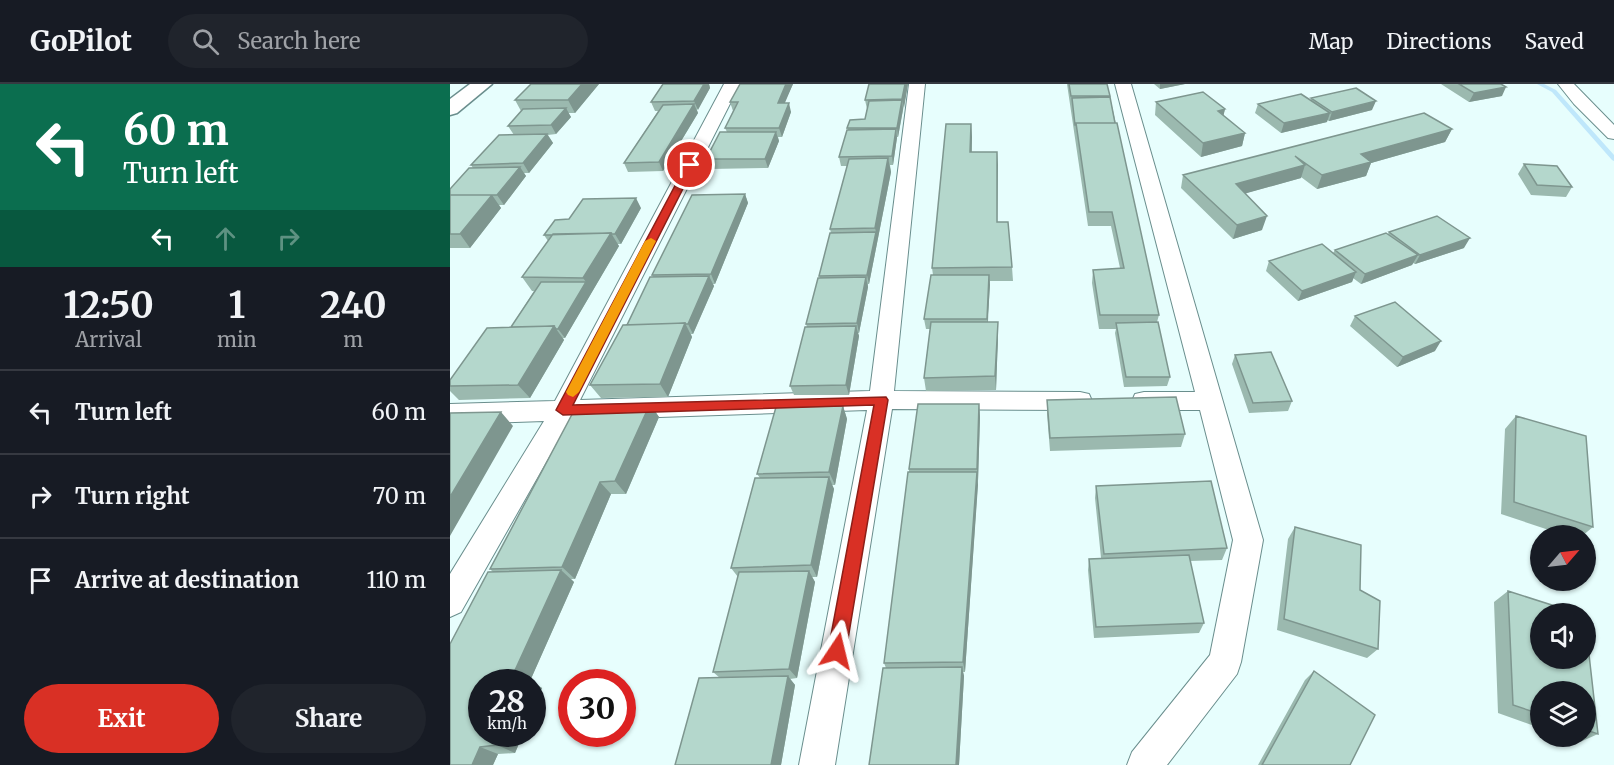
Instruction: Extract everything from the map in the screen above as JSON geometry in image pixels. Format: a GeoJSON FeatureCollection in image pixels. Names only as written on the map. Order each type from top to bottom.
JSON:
{"type":"FeatureCollection","features":[{"type":"Feature","properties":{"kind":"highway"},"geometry":{"type":"LineString","coordinates":[[450,109],[482,84]]}},
{"type":"Feature","properties":{"kind":"street"},"geometry":{"type":"LineString","coordinates":[[450,602],[563,410],[732,84]]}},
{"type":"Feature","properties":{"kind":"street"},"geometry":{"type":"LineString","coordinates":[[816,765],[881,400],[917,84]]}},
{"type":"Feature","properties":{"kind":"street"},"geometry":{"type":"LineString","coordinates":[[1123,84],[1248,540],[1225,662],[1145,765]]}},
{"type":"Feature","properties":{"kind":"street"},"geometry":{"type":"LineString","coordinates":[[1566,84],[1579,101],[1614,134]]}},
{"type":"Feature","properties":{"kind":"street"},"geometry":{"type":"LineString","coordinates":[[450,414],[881,400],[1210,401]]}},
{"type":"Feature","properties":{"kind":"building"},"geometry":{"type":"Polygon","coordinates":[[[531,84],[582,84],[568,100],[515,100],[531,84]]]}},
{"type":"Feature","properties":{"kind":"building"},"geometry":{"type":"Polygon","coordinates":[[[663,84],[704,84],[694,101],[651,102],[663,84]]]}},
{"type":"Feature","properties":{"kind":"building"},"geometry":{"type":"Polygon","coordinates":[[[740,84],[786,84],[778,103],[789,103],[779,128],[725,128],[738,102],[730,102],[740,84]]]}},
{"type":"Feature","properties":{"kind":"building"},"geometry":{"type":"Polygon","coordinates":[[[869,84],[905,84],[902,99],[865,100],[869,84]]]}},
{"type":"Feature","properties":{"kind":"building"},"geometry":{"type":"Polygon","coordinates":[[[1069,84],[1107,84],[1110,96],[1071,96],[1069,84]]]}},
{"type":"Feature","properties":{"kind":"building"},"geometry":{"type":"Polygon","coordinates":[[[1459,84],[1501,84],[1506,87],[1474,93],[1459,84]]]}},
{"type":"Feature","properties":{"kind":"building"},"geometry":{"type":"Polygon","coordinates":[[[1356,88],[1376,101],[1332,112],[1311,98],[1356,88]]]}},
{"type":"Feature","properties":{"kind":"building"},"geometry":{"type":"Polygon","coordinates":[[[1203,92],[1225,109],[1218,111],[1245,133],[1203,143],[1156,102],[1203,92]]]}},
{"type":"Feature","properties":{"kind":"building"},"geometry":{"type":"Polygon","coordinates":[[[1301,94],[1330,113],[1284,123],[1258,104],[1301,94]]]}},
{"type":"Feature","properties":{"kind":"building"},"geometry":{"type":"Polygon","coordinates":[[[1110,97],[1115,123],[1076,123],[1075,125],[1072,98],[1110,97]]]}},
{"type":"Feature","properties":{"kind":"building"},"geometry":{"type":"Polygon","coordinates":[[[902,100],[897,128],[847,128],[850,120],[865,119],[869,101],[902,100]]]}},
{"type":"Feature","properties":{"kind":"building"},"geometry":{"type":"Polygon","coordinates":[[[694,104],[659,162],[624,163],[663,105],[694,104]]]}},
{"type":"Feature","properties":{"kind":"building"},"geometry":{"type":"Polygon","coordinates":[[[566,108],[551,125],[508,126],[523,109],[566,108]]]}},
{"type":"Feature","properties":{"kind":"building"},"geometry":{"type":"Polygon","coordinates":[[[1424,113],[1452,129],[1361,154],[1371,162],[1322,175],[1295,156],[1305,165],[1236,184],[1267,216],[1237,225],[1183,175],[1424,113]]]}},
{"type":"Feature","properties":{"kind":"building"},"geometry":{"type":"Polygon","coordinates":[[[1076,123],[1117,123],[1159,315],[1100,315],[1093,270],[1124,268],[1112,212],[1089,212],[1076,123]]]}},
{"type":"Feature","properties":{"kind":"building"},"geometry":{"type":"Polygon","coordinates":[[[946,124],[971,124],[970,152],[997,152],[997,222],[1008,222],[1012,267],[932,268],[946,124]]]}},
{"type":"Feature","properties":{"kind":"building"},"geometry":{"type":"Polygon","coordinates":[[[896,129],[892,156],[839,157],[847,130],[896,129]]]}},
{"type":"Feature","properties":{"kind":"building"},"geometry":{"type":"Polygon","coordinates":[[[720,132],[776,132],[765,159],[706,159],[720,132]]]}},
{"type":"Feature","properties":{"kind":"building"},"geometry":{"type":"Polygon","coordinates":[[[547,134],[523,163],[471,165],[499,135],[547,134]]]}},
{"type":"Feature","properties":{"kind":"building"},"geometry":{"type":"Polygon","coordinates":[[[888,158],[875,228],[830,229],[849,159],[888,158]]]}},
{"type":"Feature","properties":{"kind":"building"},"geometry":{"type":"Polygon","coordinates":[[[1524,164],[1557,166],[1572,187],[1537,185],[1524,164]]]}},
{"type":"Feature","properties":{"kind":"building"},"geometry":{"type":"Polygon","coordinates":[[[520,167],[497,195],[450,195],[450,189],[469,168],[520,167]]]}},
{"type":"Feature","properties":{"kind":"building"},"geometry":{"type":"Polygon","coordinates":[[[745,194],[711,274],[652,275],[692,195],[745,194]]]}},
{"type":"Feature","properties":{"kind":"building"},"geometry":{"type":"Polygon","coordinates":[[[450,195],[492,195],[460,234],[450,234],[450,195]]]}},
{"type":"Feature","properties":{"kind":"building"},"geometry":{"type":"Polygon","coordinates":[[[636,198],[615,234],[544,235],[555,220],[569,219],[583,199],[636,198]]]}},
{"type":"Feature","properties":{"kind":"building"},"geometry":{"type":"Polygon","coordinates":[[[1437,216],[1470,238],[1420,255],[1389,232],[1437,216]]]}},
{"type":"Feature","properties":{"kind":"building"},"geometry":{"type":"Polygon","coordinates":[[[876,232],[867,275],[819,276],[830,233],[876,232]]]}},
{"type":"Feature","properties":{"kind":"building"},"geometry":{"type":"Polygon","coordinates":[[[611,233],[583,278],[522,277],[553,234],[611,233]]]}},
{"type":"Feature","properties":{"kind":"building"},"geometry":{"type":"Polygon","coordinates":[[[1386,233],[1418,255],[1365,274],[1335,250],[1386,233]]]}},
{"type":"Feature","properties":{"kind":"building"},"geometry":{"type":"Polygon","coordinates":[[[1322,244],[1356,272],[1302,291],[1269,261],[1322,244]]]}},
{"type":"Feature","properties":{"kind":"building"},"geometry":{"type":"Polygon","coordinates":[[[931,275],[989,275],[987,319],[924,319],[931,275]]]}},
{"type":"Feature","properties":{"kind":"building"},"geometry":{"type":"Polygon","coordinates":[[[709,276],[688,324],[627,325],[650,277],[709,276]]]}},
{"type":"Feature","properties":{"kind":"building"},"geometry":{"type":"Polygon","coordinates":[[[866,277],[857,323],[806,324],[818,278],[866,277]]]}},
{"type":"Feature","properties":{"kind":"building"},"geometry":{"type":"Polygon","coordinates":[[[541,282],[586,282],[558,329],[554,326],[511,327],[541,282]]]}},
{"type":"Feature","properties":{"kind":"building"},"geometry":{"type":"Polygon","coordinates":[[[1395,302],[1441,341],[1403,357],[1355,316],[1395,302]]]}},
{"type":"Feature","properties":{"kind":"building"},"geometry":{"type":"Polygon","coordinates":[[[931,322],[998,322],[995,376],[924,378],[931,322]]]}},
{"type":"Feature","properties":{"kind":"building"},"geometry":{"type":"Polygon","coordinates":[[[1158,322],[1170,377],[1126,377],[1116,323],[1158,322]]]}},
{"type":"Feature","properties":{"kind":"building"},"geometry":{"type":"Polygon","coordinates":[[[685,323],[660,384],[590,385],[623,325],[685,323]]]}},
{"type":"Feature","properties":{"kind":"building"},"geometry":{"type":"Polygon","coordinates":[[[554,326],[518,385],[450,386],[450,380],[487,328],[554,326]]]}},
{"type":"Feature","properties":{"kind":"building"},"geometry":{"type":"Polygon","coordinates":[[[856,326],[846,385],[790,386],[805,327],[856,326]]]}},
{"type":"Feature","properties":{"kind":"building"},"geometry":{"type":"Polygon","coordinates":[[[1271,352],[1292,401],[1253,403],[1235,355],[1271,352]]]}},
{"type":"Feature","properties":{"kind":"building"},"geometry":{"type":"Polygon","coordinates":[[[1176,397],[1185,434],[1050,438],[1047,400],[1176,397]]]}},
{"type":"Feature","properties":{"kind":"building"},"geometry":{"type":"Polygon","coordinates":[[[650,404],[615,481],[600,482],[562,567],[490,569],[577,405],[650,404]]]}},
{"type":"Feature","properties":{"kind":"building"},"geometry":{"type":"Polygon","coordinates":[[[918,404],[979,404],[977,469],[909,469],[918,404]]]}},
{"type":"Feature","properties":{"kind":"building"},"geometry":{"type":"Polygon","coordinates":[[[843,406],[829,472],[757,474],[776,407],[843,406]]]}},
{"type":"Feature","properties":{"kind":"building"},"geometry":{"type":"Polygon","coordinates":[[[501,412],[450,497],[450,413],[501,412]]]}},
{"type":"Feature","properties":{"kind":"building"},"geometry":{"type":"Polygon","coordinates":[[[1516,416],[1586,436],[1593,525],[1514,502],[1516,416]]]}},
{"type":"Feature","properties":{"kind":"building"},"geometry":{"type":"Polygon","coordinates":[[[908,472],[977,472],[963,662],[884,663],[908,472]]]}},
{"type":"Feature","properties":{"kind":"building"},"geometry":{"type":"Polygon","coordinates":[[[829,477],[811,565],[731,568],[755,478],[829,477]]]}},
{"type":"Feature","properties":{"kind":"building"},"geometry":{"type":"Polygon","coordinates":[[[1211,481],[1227,548],[1104,554],[1096,486],[1211,481]]]}},
{"type":"Feature","properties":{"kind":"building"},"geometry":{"type":"Polygon","coordinates":[[[1295,527],[1361,545],[1360,590],[1380,601],[1378,649],[1284,619],[1295,527]]]}},
{"type":"Feature","properties":{"kind":"building"},"geometry":{"type":"Polygon","coordinates":[[[1189,555],[1204,623],[1096,627],[1089,559],[1189,555]]]}},
{"type":"Feature","properties":{"kind":"building"},"geometry":{"type":"Polygon","coordinates":[[[561,570],[516,669],[468,669],[468,747],[480,747],[472,765],[450,765],[450,644],[488,572],[561,570]]]}},
{"type":"Feature","properties":{"kind":"building"},"geometry":{"type":"Polygon","coordinates":[[[809,571],[789,669],[713,672],[739,572],[809,571]]]}},
{"type":"Feature","properties":{"kind":"building"},"geometry":{"type":"Polygon","coordinates":[[[1508,591],[1546,603],[1530,603],[1530,669],[1591,669],[1592,681],[1530,681],[1530,711],[1513,705],[1508,591]]]}},
{"type":"Feature","properties":{"kind":"building"},"geometry":{"type":"Polygon","coordinates":[[[962,667],[956,765],[869,765],[883,668],[962,667]]]}},
{"type":"Feature","properties":{"kind":"building"},"geometry":{"type":"Polygon","coordinates":[[[1314,671],[1375,715],[1350,765],[1262,765],[1314,671]]]}},
{"type":"Feature","properties":{"kind":"building"},"geometry":{"type":"Polygon","coordinates":[[[788,676],[771,765],[675,765],[699,678],[788,676]]]}},
{"type":"Feature","properties":{"kind":"waterway"},"geometry":{"type":"LineString","coordinates":[[1540,84],[1554,91],[1614,159]]}},
{"type":"Feature","properties":{"kind":"slow traffic"},"geometry":{"type":"LineString","coordinates":[[573,392],[651,241]]}},
{"type":"Feature","properties":{"kind":"route"},"geometry":{"type":"LineString","coordinates":[[690,165],[563,410],[881,400],[837,651]]}}]}
